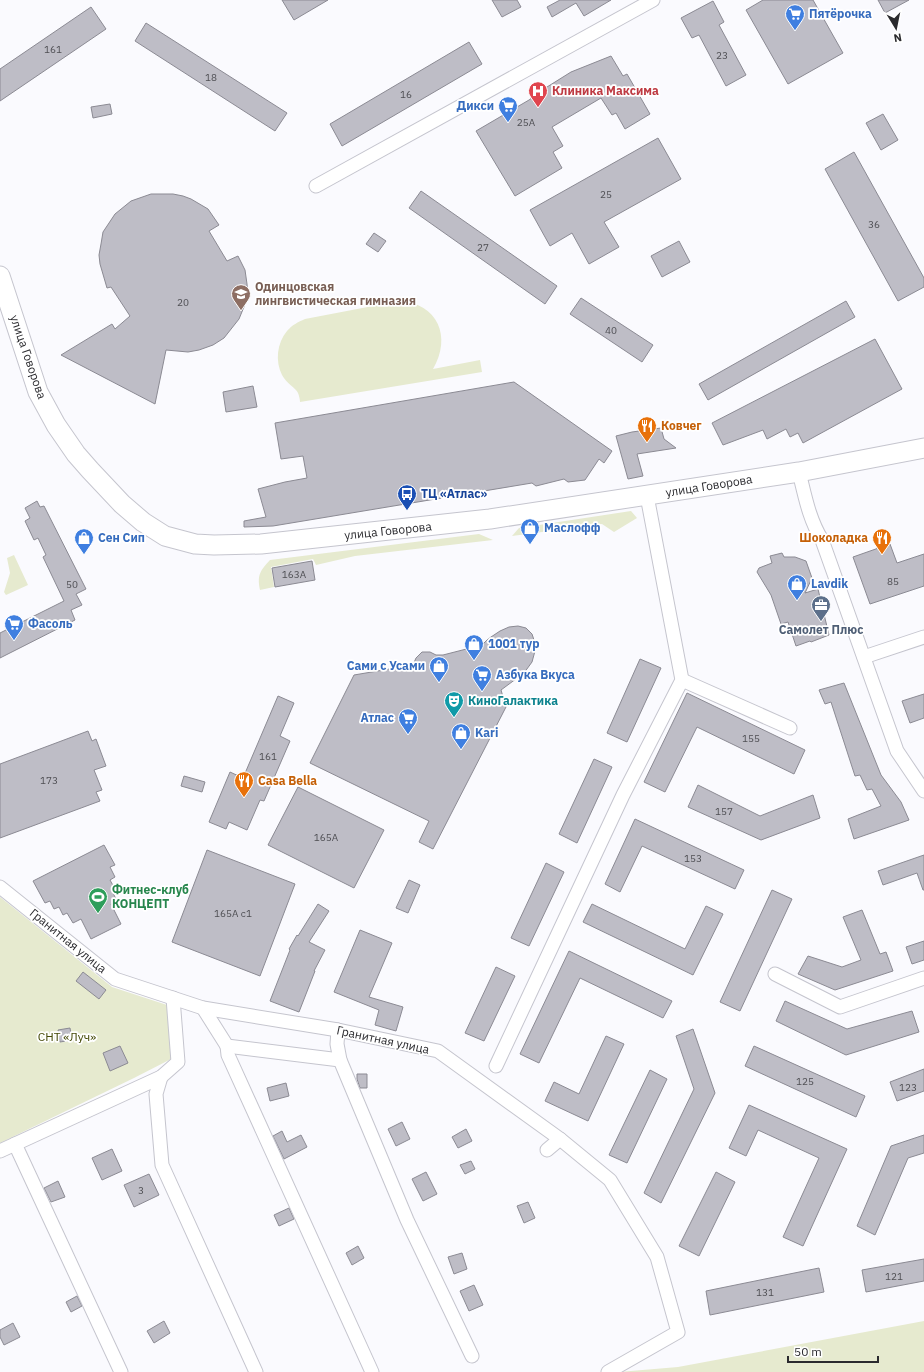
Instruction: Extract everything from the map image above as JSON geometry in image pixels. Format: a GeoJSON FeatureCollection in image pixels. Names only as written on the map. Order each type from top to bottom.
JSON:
{"type":"FeatureCollection","features":[{"type":"Feature","properties":{"kind":"main road","name":"улица Говорова"},"geometry":{"type":"LineString","coordinates":[[0,276],[38,392],[56,425],[86,466],[122,504],[150,528],[171,538],[195,544],[261,544],[469,522],[799,472],[924,448]]}},
{"type":"Feature","properties":{"kind":"street"},"geometry":{"type":"LineString","coordinates":[[316,186],[653,0]]}},
{"type":"Feature","properties":{"kind":"street"},"geometry":{"type":"LineString","coordinates":[[799,472],[809,512],[816,530],[822,540],[897,751],[924,791]]}},
{"type":"Feature","properties":{"kind":"street"},"geometry":{"type":"LineString","coordinates":[[496,1066],[623,795],[682,680],[647,496]]}},
{"type":"Feature","properties":{"kind":"street"},"geometry":{"type":"LineString","coordinates":[[864,657],[924,637]]}},
{"type":"Feature","properties":{"kind":"street"},"geometry":{"type":"LineString","coordinates":[[682,680],[790,728]]}},
{"type":"Feature","properties":{"kind":"street","name":"Гранитная улица"},"geometry":{"type":"LineString","coordinates":[[0,887],[115,979],[203,1008],[338,1030],[438,1051],[560,1139],[610,1180],[657,1257],[678,1332],[608,1372]]}},
{"type":"Feature","properties":{"kind":"street"},"geometry":{"type":"LineString","coordinates":[[775,974],[840,1007],[924,978]]}},
{"type":"Feature","properties":{"kind":"street"},"geometry":{"type":"LineString","coordinates":[[0,1151],[162,1077],[178,1062],[173,998]]}},
{"type":"Feature","properties":{"kind":"street"},"geometry":{"type":"LineString","coordinates":[[203,1008],[227,1046],[228,1055],[372,1372]]}},
{"type":"Feature","properties":{"kind":"street"},"geometry":{"type":"LineString","coordinates":[[338,1030],[337,1044],[340,1060],[407,1220],[472,1356]]}},
{"type":"Feature","properties":{"kind":"street"},"geometry":{"type":"LineString","coordinates":[[227,1046],[340,1060]]}},
{"type":"Feature","properties":{"kind":"street"},"geometry":{"type":"LineString","coordinates":[[162,1077],[156,1094],[162,1165],[256,1372]]}},
{"type":"Feature","properties":{"kind":"street"},"geometry":{"type":"LineString","coordinates":[[547,1150],[560,1139]]}},
{"type":"Feature","properties":{"kind":"street"},"geometry":{"type":"LineString","coordinates":[[15,1144],[121,1372]]}},
{"type":"Feature","properties":{"kind":"green space"},"geometry":{"type":"Polygon","coordinates":[[[399,301],[412,303],[423,308],[432,315],[438,324],[441,334],[441,345],[439,357],[433,369],[480,360],[482,372],[300,402],[298,393],[284,378],[278,364],[279,347],[289,329],[305,319],[399,301]]]}},
{"type":"Feature","properties":{"kind":"green space"},"geometry":{"type":"Polygon","coordinates":[[[631,511],[637,518],[614,532],[602,524],[512,536],[519,528],[631,511]]]}},
{"type":"Feature","properties":{"kind":"green space"},"geometry":{"type":"Polygon","coordinates":[[[479,534],[493,540],[355,556],[316,565],[313,559],[271,567],[274,587],[260,590],[260,574],[270,560],[479,534]]]}},
{"type":"Feature","properties":{"kind":"green space"},"geometry":{"type":"Polygon","coordinates":[[[14,555],[28,585],[6,595],[4,592],[10,573],[7,558],[14,555]]]}},
{"type":"Feature","properties":{"kind":"green space","name":"СНТ «Луч»"},"geometry":{"type":"Polygon","coordinates":[[[0,897],[112,987],[167,1005],[175,1057],[0,1143],[0,897]]]}},
{"type":"Feature","properties":{"kind":"green space"},"geometry":{"type":"Polygon","coordinates":[[[924,1321],[924,1372],[619,1372],[678,1367],[924,1321]]]}},
{"type":"Feature","properties":{"kind":"building"},"geometry":{"type":"Polygon","coordinates":[[[282,0],[328,0],[294,20],[282,0]]]}},
{"type":"Feature","properties":{"kind":"building"},"geometry":{"type":"Polygon","coordinates":[[[492,0],[517,0],[521,7],[502,17],[492,0]]]}},
{"type":"Feature","properties":{"kind":"building"},"geometry":{"type":"Polygon","coordinates":[[[560,0],[611,0],[584,16],[576,3],[552,17],[547,7],[560,0]]]}},
{"type":"Feature","properties":{"kind":"building","name":"Пятёрочка"},"geometry":{"type":"Polygon","coordinates":[[[763,0],[813,0],[843,53],[788,84],[746,10],[763,0]]]}},
{"type":"Feature","properties":{"kind":"building"},"geometry":{"type":"Polygon","coordinates":[[[878,0],[909,0],[885,13],[878,0]]]}},
{"type":"Feature","properties":{"kind":"building"},"geometry":{"type":"Polygon","coordinates":[[[713,1],[724,22],[719,25],[746,75],[726,86],[699,35],[692,38],[681,18],[713,1]]]}},
{"type":"Feature","properties":{"kind":"building"},"geometry":{"type":"Polygon","coordinates":[[[91,7],[106,29],[0,101],[0,69],[91,7]]]}},
{"type":"Feature","properties":{"kind":"building"},"geometry":{"type":"Polygon","coordinates":[[[146,23],[287,113],[275,131],[135,41],[146,23]]]}},
{"type":"Feature","properties":{"kind":"building"},"geometry":{"type":"Polygon","coordinates":[[[469,42],[482,64],[342,146],[330,124],[469,42]]]}},
{"type":"Feature","properties":{"kind":"building"},"geometry":{"type":"Polygon","coordinates":[[[611,56],[623,76],[627,74],[650,114],[625,129],[616,113],[612,115],[601,98],[552,127],[563,146],[553,152],[562,168],[515,196],[476,131],[529,100],[571,72],[611,56]]]}},
{"type":"Feature","properties":{"kind":"building"},"geometry":{"type":"Polygon","coordinates":[[[110,104],[112,114],[93,118],[91,107],[110,104]]]}},
{"type":"Feature","properties":{"kind":"building"},"geometry":{"type":"Polygon","coordinates":[[[883,114],[898,140],[881,150],[866,123],[883,114]]]}},
{"type":"Feature","properties":{"kind":"building"},"geometry":{"type":"Polygon","coordinates":[[[658,138],[681,179],[604,222],[619,247],[589,264],[572,233],[550,246],[530,210],[658,138]]]}},
{"type":"Feature","properties":{"kind":"building"},"geometry":{"type":"Polygon","coordinates":[[[854,152],[924,278],[924,287],[898,301],[825,169],[854,152]]]}},
{"type":"Feature","properties":{"kind":"building"},"geometry":{"type":"Polygon","coordinates":[[[421,191],[557,286],[545,304],[409,208],[421,191]]]}},
{"type":"Feature","properties":{"kind":"building"},"geometry":{"type":"Polygon","coordinates":[[[151,194],[173,194],[183,196],[208,209],[219,225],[209,231],[227,261],[238,256],[245,270],[248,297],[239,319],[224,338],[213,345],[199,350],[188,352],[166,350],[155,404],[61,355],[112,324],[115,329],[130,316],[111,287],[107,288],[99,255],[103,232],[115,214],[131,201],[151,194]]]}},
{"type":"Feature","properties":{"kind":"building"},"geometry":{"type":"Polygon","coordinates":[[[374,233],[386,241],[378,252],[366,244],[374,233]]]}},
{"type":"Feature","properties":{"kind":"building"},"geometry":{"type":"Polygon","coordinates":[[[679,241],[690,262],[662,277],[651,256],[679,241]]]}},
{"type":"Feature","properties":{"kind":"building"},"geometry":{"type":"Polygon","coordinates":[[[581,298],[653,345],[642,362],[570,314],[581,298]]]}},
{"type":"Feature","properties":{"kind":"building"},"geometry":{"type":"Polygon","coordinates":[[[846,301],[855,317],[708,400],[699,384],[846,301]]]}},
{"type":"Feature","properties":{"kind":"building"},"geometry":{"type":"Polygon","coordinates":[[[875,339],[902,389],[803,443],[798,433],[790,437],[786,429],[767,439],[763,430],[723,445],[712,423],[875,339]]]}},
{"type":"Feature","properties":{"kind":"building"},"geometry":{"type":"Polygon","coordinates":[[[514,382],[612,451],[604,463],[599,459],[585,480],[568,482],[564,479],[536,486],[532,483],[273,526],[244,527],[244,521],[266,517],[258,489],[307,478],[303,456],[281,459],[275,423],[514,382]]]}},
{"type":"Feature","properties":{"kind":"building"},"geometry":{"type":"Polygon","coordinates":[[[253,386],[257,407],[226,412],[223,392],[253,386]]]}},
{"type":"Feature","properties":{"kind":"building"},"geometry":{"type":"Polygon","coordinates":[[[661,428],[664,439],[676,448],[637,454],[643,476],[628,479],[616,436],[661,428]]]}},
{"type":"Feature","properties":{"kind":"building"},"geometry":{"type":"Polygon","coordinates":[[[37,501],[40,507],[44,506],[86,589],[76,594],[82,605],[71,610],[75,620],[0,658],[0,633],[64,601],[43,557],[46,555],[38,538],[34,540],[25,521],[30,518],[25,508],[37,501]]]}},
{"type":"Feature","properties":{"kind":"building"},"geometry":{"type":"Polygon","coordinates":[[[890,544],[897,563],[924,554],[924,586],[870,604],[853,557],[890,544]]]}},
{"type":"Feature","properties":{"kind":"building"},"geometry":{"type":"Polygon","coordinates":[[[782,553],[784,557],[795,557],[806,561],[812,578],[805,593],[818,589],[829,635],[796,646],[788,622],[781,624],[771,595],[757,572],[759,568],[772,563],[770,556],[782,553]]]}},
{"type":"Feature","properties":{"kind":"building"},"geometry":{"type":"Polygon","coordinates":[[[312,561],[315,580],[275,587],[272,568],[312,561]]]}},
{"type":"Feature","properties":{"kind":"building","name":"Атлас"},"geometry":{"type":"Polygon","coordinates":[[[518,626],[526,628],[532,634],[535,643],[535,651],[532,662],[524,673],[501,690],[506,707],[433,849],[419,842],[429,821],[310,763],[354,675],[413,665],[416,658],[422,652],[443,655],[482,645],[500,631],[509,627],[518,626]]]}},
{"type":"Feature","properties":{"kind":"building"},"geometry":{"type":"Polygon","coordinates":[[[640,659],[661,668],[627,742],[607,733],[640,659]]]}},
{"type":"Feature","properties":{"kind":"building"},"geometry":{"type":"Polygon","coordinates":[[[844,683],[881,775],[901,802],[909,820],[854,839],[848,819],[881,806],[872,789],[867,790],[860,775],[855,776],[831,702],[825,704],[819,690],[844,683]]]}},
{"type":"Feature","properties":{"kind":"building"},"geometry":{"type":"Polygon","coordinates":[[[687,693],[805,750],[794,774],[697,727],[665,792],[644,782],[687,693]]]}},
{"type":"Feature","properties":{"kind":"building"},"geometry":{"type":"Polygon","coordinates":[[[924,694],[924,718],[910,723],[902,701],[924,694]]]}},
{"type":"Feature","properties":{"kind":"building"},"geometry":{"type":"Polygon","coordinates":[[[278,696],[294,703],[280,736],[290,741],[264,801],[260,800],[247,830],[229,822],[226,829],[209,822],[230,772],[243,778],[278,696]]]}},
{"type":"Feature","properties":{"kind":"building"},"geometry":{"type":"Polygon","coordinates":[[[88,731],[92,741],[96,739],[106,766],[94,770],[102,790],[96,792],[100,801],[0,838],[0,764],[88,731]]]}},
{"type":"Feature","properties":{"kind":"building"},"geometry":{"type":"Polygon","coordinates":[[[594,759],[612,767],[577,843],[559,834],[594,759]]]}},
{"type":"Feature","properties":{"kind":"building"},"geometry":{"type":"Polygon","coordinates":[[[184,776],[205,782],[202,792],[181,786],[184,776]]]}},
{"type":"Feature","properties":{"kind":"building"},"geometry":{"type":"Polygon","coordinates":[[[698,785],[760,816],[813,795],[820,818],[761,840],[688,807],[698,785]]]}},
{"type":"Feature","properties":{"kind":"building"},"geometry":{"type":"Polygon","coordinates":[[[298,787],[384,830],[354,888],[268,845],[298,787]]]}},
{"type":"Feature","properties":{"kind":"building"},"geometry":{"type":"Polygon","coordinates":[[[635,819],[744,870],[735,889],[642,846],[620,892],[605,884],[635,819]]]}},
{"type":"Feature","properties":{"kind":"building"},"geometry":{"type":"Polygon","coordinates":[[[104,845],[115,865],[110,867],[115,877],[110,880],[115,889],[112,891],[117,901],[111,904],[121,924],[91,939],[81,919],[73,923],[67,913],[63,915],[59,907],[54,909],[50,901],[45,903],[33,881],[104,845]]]}},
{"type":"Feature","properties":{"kind":"building"},"geometry":{"type":"Polygon","coordinates":[[[207,850],[295,884],[260,976],[172,942],[207,850]]]}},
{"type":"Feature","properties":{"kind":"building"},"geometry":{"type":"Polygon","coordinates":[[[924,855],[924,890],[917,873],[883,885],[878,871],[924,855]]]}},
{"type":"Feature","properties":{"kind":"building"},"geometry":{"type":"Polygon","coordinates":[[[546,863],[564,872],[529,946],[511,938],[546,863]]]}},
{"type":"Feature","properties":{"kind":"building"},"geometry":{"type":"Polygon","coordinates":[[[409,880],[420,885],[408,913],[396,908],[409,880]]]}},
{"type":"Feature","properties":{"kind":"building"},"geometry":{"type":"Polygon","coordinates":[[[772,890],[792,899],[740,1011],[720,1002],[772,890]]]}},
{"type":"Feature","properties":{"kind":"building"},"geometry":{"type":"Polygon","coordinates":[[[318,904],[329,911],[309,942],[325,950],[314,971],[299,1012],[270,1001],[290,950],[289,949],[318,904]]]}},
{"type":"Feature","properties":{"kind":"building"},"geometry":{"type":"Polygon","coordinates":[[[592,904],[685,949],[706,906],[723,914],[693,975],[583,922],[592,904]]]}},
{"type":"Feature","properties":{"kind":"building"},"geometry":{"type":"Polygon","coordinates":[[[862,910],[880,954],[886,952],[893,971],[835,990],[798,974],[808,956],[842,967],[861,960],[843,917],[862,910]]]}},
{"type":"Feature","properties":{"kind":"building"},"geometry":{"type":"Polygon","coordinates":[[[360,930],[392,943],[369,997],[403,1007],[396,1031],[375,1025],[379,1010],[334,992],[360,930]]]}},
{"type":"Feature","properties":{"kind":"building"},"geometry":{"type":"Polygon","coordinates":[[[924,941],[924,960],[912,964],[906,947],[924,941]]]}},
{"type":"Feature","properties":{"kind":"building"},"geometry":{"type":"Polygon","coordinates":[[[569,951],[672,1001],[663,1018],[580,978],[539,1063],[520,1054],[569,951]]]}},
{"type":"Feature","properties":{"kind":"building"},"geometry":{"type":"Polygon","coordinates":[[[496,967],[515,976],[484,1041],[465,1033],[496,967]]]}},
{"type":"Feature","properties":{"kind":"building"},"geometry":{"type":"Polygon","coordinates":[[[83,972],[106,990],[99,999],[76,981],[83,972]]]}},
{"type":"Feature","properties":{"kind":"building"},"geometry":{"type":"Polygon","coordinates":[[[785,1001],[847,1029],[912,1011],[919,1032],[846,1055],[776,1021],[785,1001]]]}},
{"type":"Feature","properties":{"kind":"building"},"geometry":{"type":"Polygon","coordinates":[[[70,1028],[72,1040],[60,1042],[58,1030],[70,1028]]]}},
{"type":"Feature","properties":{"kind":"building"},"geometry":{"type":"Polygon","coordinates":[[[693,1029],[715,1093],[661,1203],[644,1193],[694,1089],[676,1036],[693,1029]]]}},
{"type":"Feature","properties":{"kind":"building"},"geometry":{"type":"Polygon","coordinates":[[[606,1036],[624,1044],[588,1121],[545,1101],[554,1082],[579,1094],[606,1036]]]}},
{"type":"Feature","properties":{"kind":"building"},"geometry":{"type":"Polygon","coordinates":[[[120,1046],[128,1063],[110,1071],[103,1053],[120,1046]]]}},
{"type":"Feature","properties":{"kind":"building"},"geometry":{"type":"Polygon","coordinates":[[[754,1046],[865,1096],[856,1117],[745,1066],[754,1046]]]}},
{"type":"Feature","properties":{"kind":"building"},"geometry":{"type":"Polygon","coordinates":[[[924,1069],[924,1091],[897,1101],[890,1082],[924,1069]]]}},
{"type":"Feature","properties":{"kind":"building"},"geometry":{"type":"Polygon","coordinates":[[[650,1070],[667,1079],[627,1163],[609,1155],[650,1070]]]}},
{"type":"Feature","properties":{"kind":"building"},"geometry":{"type":"Polygon","coordinates":[[[357,1074],[367,1074],[367,1088],[360,1088],[357,1074]]]}},
{"type":"Feature","properties":{"kind":"building"},"geometry":{"type":"Polygon","coordinates":[[[286,1083],[289,1096],[270,1101],[267,1088],[286,1083]]]}},
{"type":"Feature","properties":{"kind":"building"},"geometry":{"type":"Polygon","coordinates":[[[749,1105],[847,1149],[803,1246],[783,1237],[819,1158],[758,1130],[746,1156],[729,1148],[749,1105]]]}},
{"type":"Feature","properties":{"kind":"building"},"geometry":{"type":"Polygon","coordinates":[[[402,1122],[410,1139],[396,1146],[388,1129],[402,1122]]]}},
{"type":"Feature","properties":{"kind":"building"},"geometry":{"type":"Polygon","coordinates":[[[466,1129],[472,1141],[458,1148],[452,1137],[466,1129]]]}},
{"type":"Feature","properties":{"kind":"building"},"geometry":{"type":"Polygon","coordinates":[[[282,1131],[287,1142],[301,1135],[307,1147],[284,1159],[273,1136],[282,1131]]]}},
{"type":"Feature","properties":{"kind":"building"},"geometry":{"type":"Polygon","coordinates":[[[924,1135],[924,1153],[908,1158],[875,1235],[857,1226],[891,1146],[924,1135]]]}},
{"type":"Feature","properties":{"kind":"building"},"geometry":{"type":"Polygon","coordinates":[[[112,1149],[122,1171],[102,1180],[92,1158],[112,1149]]]}},
{"type":"Feature","properties":{"kind":"building"},"geometry":{"type":"Polygon","coordinates":[[[471,1161],[475,1169],[465,1174],[460,1165],[471,1161]]]}},
{"type":"Feature","properties":{"kind":"building"},"geometry":{"type":"Polygon","coordinates":[[[426,1172],[437,1194],[423,1201],[412,1179],[426,1172]]]}},
{"type":"Feature","properties":{"kind":"building"},"geometry":{"type":"Polygon","coordinates":[[[716,1172],[735,1182],[699,1256],[679,1246],[716,1172]]]}},
{"type":"Feature","properties":{"kind":"building"},"geometry":{"type":"Polygon","coordinates":[[[149,1174],[159,1195],[134,1207],[124,1185],[149,1174]]]}},
{"type":"Feature","properties":{"kind":"building"},"geometry":{"type":"Polygon","coordinates":[[[58,1181],[65,1197],[51,1202],[44,1188],[58,1181]]]}},
{"type":"Feature","properties":{"kind":"building"},"geometry":{"type":"Polygon","coordinates":[[[528,1202],[535,1218],[524,1223],[517,1206],[528,1202]]]}},
{"type":"Feature","properties":{"kind":"building"},"geometry":{"type":"Polygon","coordinates":[[[289,1208],[294,1219],[279,1226],[274,1215],[289,1208]]]}},
{"type":"Feature","properties":{"kind":"building"},"geometry":{"type":"Polygon","coordinates":[[[358,1246],[364,1258],[352,1265],[346,1253],[358,1246]]]}},
{"type":"Feature","properties":{"kind":"building"},"geometry":{"type":"Polygon","coordinates":[[[462,1253],[467,1269],[454,1274],[448,1257],[462,1253]]]}},
{"type":"Feature","properties":{"kind":"building"},"geometry":{"type":"Polygon","coordinates":[[[924,1259],[924,1281],[866,1292],[862,1270],[924,1259]]]}},
{"type":"Feature","properties":{"kind":"building"},"geometry":{"type":"Polygon","coordinates":[[[819,1268],[824,1292],[710,1315],[706,1291],[819,1268]]]}},
{"type":"Feature","properties":{"kind":"building"},"geometry":{"type":"Polygon","coordinates":[[[474,1285],[483,1305],[469,1311],[460,1291],[474,1285]]]}},
{"type":"Feature","properties":{"kind":"building"},"geometry":{"type":"Polygon","coordinates":[[[77,1296],[82,1306],[71,1312],[66,1302],[77,1296]]]}},
{"type":"Feature","properties":{"kind":"building"},"geometry":{"type":"Polygon","coordinates":[[[164,1321],[170,1333],[154,1343],[147,1331],[164,1321]]]}},
{"type":"Feature","properties":{"kind":"building"},"geometry":{"type":"Polygon","coordinates":[[[13,1323],[20,1337],[4,1345],[0,1337],[0,1330],[13,1323]]]}},
{"type":"Feature","properties":{"kind":"place","name":"Пятёрочка"},"geometry":{"type":"Point","coordinates":[795,31]}},
{"type":"Feature","properties":{"kind":"place","name":"Клиника Максима"},"geometry":{"type":"Point","coordinates":[538,108]}},
{"type":"Feature","properties":{"kind":"place","name":"Дикси"},"geometry":{"type":"Point","coordinates":[508,123]}},
{"type":"Feature","properties":{"kind":"place","name":"Одинцовская лингвистическая гимназия"},"geometry":{"type":"Point","coordinates":[241,311]}},
{"type":"Feature","properties":{"kind":"place","name":"Ковчег"},"geometry":{"type":"Point","coordinates":[647,443]}},
{"type":"Feature","properties":{"kind":"place","name":"ТЦ «Атлас»"},"geometry":{"type":"Point","coordinates":[407,511]}},
{"type":"Feature","properties":{"kind":"place","name":"Маслофф"},"geometry":{"type":"Point","coordinates":[530,545]}},
{"type":"Feature","properties":{"kind":"place","name":"Сен Сип"},"geometry":{"type":"Point","coordinates":[84,555]}},
{"type":"Feature","properties":{"kind":"place","name":"Шоколадка"},"geometry":{"type":"Point","coordinates":[882,555]}},
{"type":"Feature","properties":{"kind":"place","name":"Lavdik"},"geometry":{"type":"Point","coordinates":[797,601]}},
{"type":"Feature","properties":{"kind":"place","name":"Самолет Плюс"},"geometry":{"type":"Point","coordinates":[821,622]}},
{"type":"Feature","properties":{"kind":"place","name":"Фасоль"},"geometry":{"type":"Point","coordinates":[14,641]}},
{"type":"Feature","properties":{"kind":"place","name":"1001 тур"},"geometry":{"type":"Point","coordinates":[474,661]}},
{"type":"Feature","properties":{"kind":"place","name":"Сами с Усами"},"geometry":{"type":"Point","coordinates":[439,683]}},
{"type":"Feature","properties":{"kind":"place","name":"Азбука Вкуса"},"geometry":{"type":"Point","coordinates":[482,692]}},
{"type":"Feature","properties":{"kind":"place","name":"КиноГалактика"},"geometry":{"type":"Point","coordinates":[454,718]}},
{"type":"Feature","properties":{"kind":"place","name":"Атлас"},"geometry":{"type":"Point","coordinates":[408,735]}},
{"type":"Feature","properties":{"kind":"place","name":"Kari"},"geometry":{"type":"Point","coordinates":[461,750]}},
{"type":"Feature","properties":{"kind":"place","name":"Casa Bella"},"geometry":{"type":"Point","coordinates":[244,798]}},
{"type":"Feature","properties":{"kind":"place","name":"Фитнес-клуб КОНЦЕПТ"},"geometry":{"type":"Point","coordinates":[98,914]}}]}
